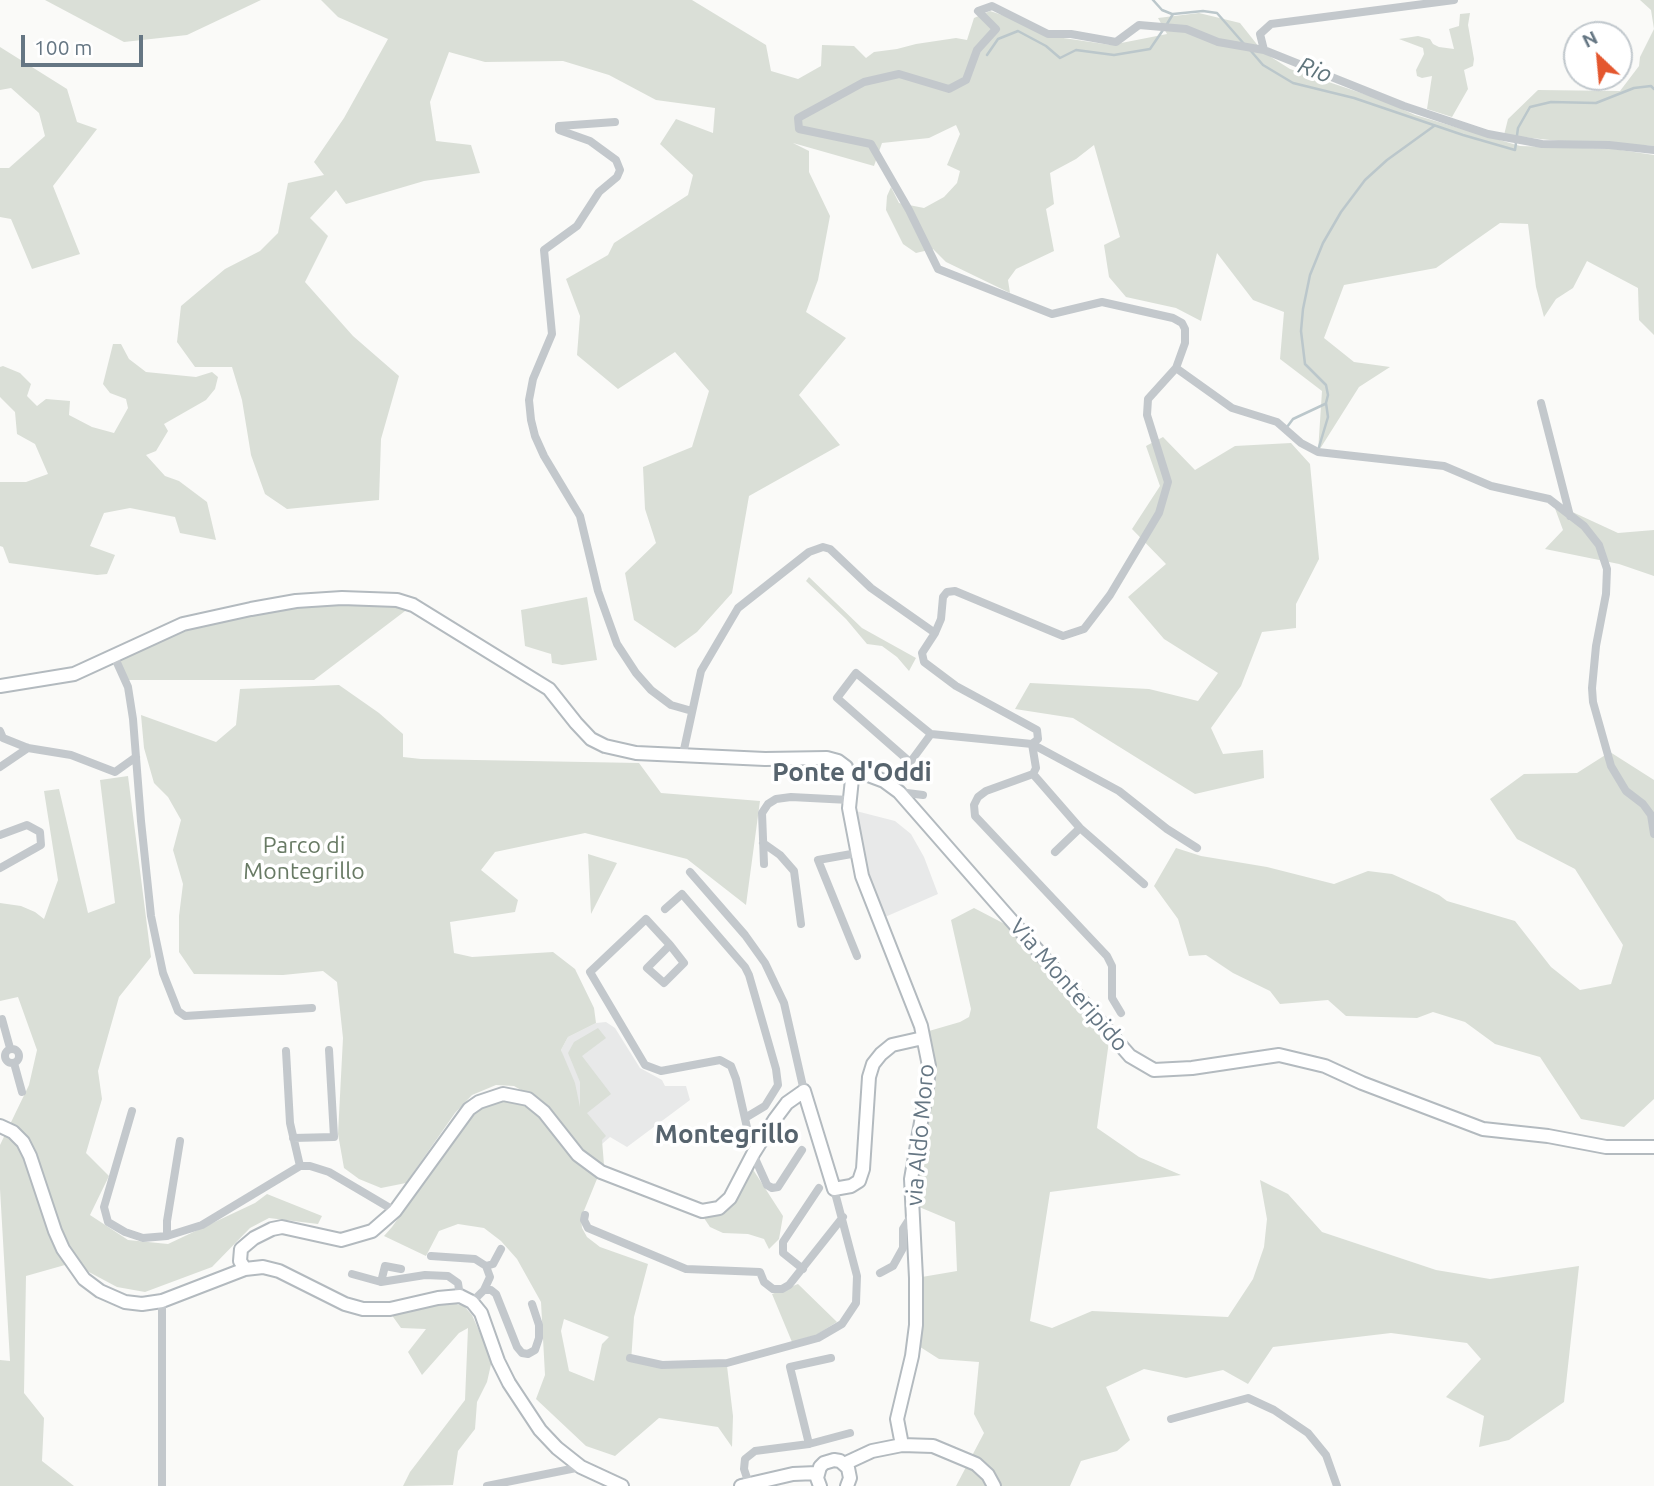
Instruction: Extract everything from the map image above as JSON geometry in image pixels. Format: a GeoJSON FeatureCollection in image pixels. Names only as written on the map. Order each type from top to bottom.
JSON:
{"type":"FeatureCollection","features":[{"type":"Feature","properties":{"kind":"street"},"geometry":{"type":"LineString","coordinates":[[1260,49],[1260,34],[1271,24],[1454,0]]}},
{"type":"Feature","properties":{"kind":"street"},"geometry":{"type":"LineString","coordinates":[[1029,744],[1038,739],[1037,730],[956,686],[924,662],[922,653],[941,619],[943,597],[947,592],[955,591],[1063,636],[1083,629],[1110,595],[1159,513],[1168,482],[1147,415],[1148,399],[1176,368],[1185,343],[1185,329],[1182,323],[1173,318],[1102,302],[1052,314],[938,269],[909,210],[871,144],[799,129],[798,118],[864,82],[899,74],[949,89],[966,80],[976,50],[996,29],[978,11],[992,6],[1007,11],[1048,34],[1071,34],[1116,42],[1139,25],[1186,29],[1218,42],[1260,49],[1404,106],[1488,134],[1542,144],[1609,145],[1654,150]]}},
{"type":"Feature","properties":{"kind":"street"},"geometry":{"type":"LineString","coordinates":[[615,122],[559,126],[559,130],[590,141],[616,160],[620,170],[617,177],[599,192],[577,226],[544,250],[552,334],[533,379],[529,400],[531,420],[544,457],[579,516],[598,591],[617,644],[651,690],[671,705],[692,711]]}},
{"type":"Feature","properties":{"kind":"street"},"geometry":{"type":"LineString","coordinates":[[1176,368],[1232,408],[1277,422],[1301,443],[1318,452],[1444,466],[1491,486],[1549,499],[1584,526],[1599,545],[1607,569],[1606,594],[1592,688],[1597,718],[1611,766],[1626,791],[1643,804],[1651,815],[1654,834]]}},
{"type":"Feature","properties":{"kind":"street"},"geometry":{"type":"LineString","coordinates":[[1541,403],[1570,516]]}},
{"type":"Feature","properties":{"kind":"street"},"geometry":{"type":"LineString","coordinates":[[683,754],[701,671],[738,608],[809,552],[823,547],[830,549],[871,589],[935,633]]}},
{"type":"Feature","properties":{"kind":"street"},"geometry":{"type":"LineString","coordinates":[[0,687],[62,677],[183,624],[251,609],[296,601],[344,598],[397,600],[413,605],[550,689],[576,723],[591,738],[605,746],[636,753],[775,759],[827,758],[846,767],[846,776],[856,776]]}},
{"type":"Feature","properties":{"kind":"street"},"geometry":{"type":"LineString","coordinates":[[114,656],[128,687],[152,916],[163,973],[178,1011],[185,1016],[312,1008]]}},
{"type":"Feature","properties":{"kind":"street"},"geometry":{"type":"LineString","coordinates":[[910,762],[837,698],[856,673],[931,734],[1029,744],[1119,791],[1167,829],[1197,848]]}},
{"type":"Feature","properties":{"kind":"street"},"geometry":{"type":"LineString","coordinates":[[0,731],[4,738],[29,748],[71,755],[115,772],[136,757]]}},
{"type":"Feature","properties":{"kind":"street"},"geometry":{"type":"LineString","coordinates":[[923,795],[895,790],[910,762],[931,734]]}},
{"type":"Feature","properties":{"kind":"street"},"geometry":{"type":"LineString","coordinates":[[1029,744],[1036,768],[1033,774],[986,791],[974,804],[975,816],[1107,956],[1112,966],[1111,992],[1121,1013]]}},
{"type":"Feature","properties":{"kind":"street"},"geometry":{"type":"LineString","coordinates":[[0,767],[29,748]]}},
{"type":"Feature","properties":{"kind":"street","name":"Via Monteripido"},"geometry":{"type":"LineString","coordinates":[[856,776],[869,774],[895,790],[1130,1056],[1154,1070],[1192,1068],[1279,1055],[1325,1066],[1483,1129],[1548,1136],[1606,1147],[1654,1147]]}},
{"type":"Feature","properties":{"kind":"street"},"geometry":{"type":"LineString","coordinates":[[1033,774],[1080,828],[1144,884]]}},
{"type":"Feature","properties":{"kind":"street","name":"via Aldo Moro"},"geometry":{"type":"LineString","coordinates":[[856,776],[849,800],[862,876],[900,970],[923,1038],[929,1066],[928,1088],[911,1179],[916,1278],[912,1356],[897,1419],[902,1445]]}},
{"type":"Feature","properties":{"kind":"street"},"geometry":{"type":"LineString","coordinates":[[764,864],[762,813],[768,804],[776,799],[791,797],[849,800]]}},
{"type":"Feature","properties":{"kind":"street"},"geometry":{"type":"LineString","coordinates":[[0,835],[27,825],[40,832],[41,845],[0,868]]}},
{"type":"Feature","properties":{"kind":"street"},"geometry":{"type":"LineString","coordinates":[[1055,852],[1080,828]]}},
{"type":"Feature","properties":{"kind":"street"},"geometry":{"type":"LineString","coordinates":[[763,843],[794,870],[801,923]]}},
{"type":"Feature","properties":{"kind":"street"},"geometry":{"type":"LineString","coordinates":[[857,853],[818,860],[857,956]]}},
{"type":"Feature","properties":{"kind":"street"},"geometry":{"type":"LineString","coordinates":[[631,1358],[662,1365],[727,1363],[818,1338],[842,1324],[856,1303],[857,1276],[843,1217],[804,1091],[784,1003],[765,963],[745,935],[690,872]]}},
{"type":"Feature","properties":{"kind":"street"},"geometry":{"type":"LineString","coordinates":[[665,909],[682,894],[749,975],[776,1069],[778,1085],[765,1106],[753,1116],[745,1118]]}},
{"type":"Feature","properties":{"kind":"street"},"geometry":{"type":"LineString","coordinates":[[670,946],[647,968],[664,983],[684,963],[670,946],[646,919],[590,972],[645,1065],[661,1071],[720,1060],[731,1066],[753,1154],[767,1185],[772,1188],[778,1187],[802,1150]]}},
{"type":"Feature","properties":{"kind":"street"},"geometry":{"type":"LineString","coordinates":[[2,1019],[10,1048],[19,1053],[19,1058],[14,1063]]}},
{"type":"Feature","properties":{"kind":"street"},"geometry":{"type":"LineString","coordinates":[[834,1189],[851,1186],[859,1181],[863,1169],[869,1077],[873,1065],[892,1045],[923,1038]]}},
{"type":"Feature","properties":{"kind":"street"},"geometry":{"type":"LineString","coordinates":[[10,1048],[3,1058],[14,1063]]}},
{"type":"Feature","properties":{"kind":"street"},"geometry":{"type":"LineString","coordinates":[[286,1051],[293,1138],[300,1167]]}},
{"type":"Feature","properties":{"kind":"street"},"geometry":{"type":"LineString","coordinates":[[293,1138],[334,1137],[329,1051]]}},
{"type":"Feature","properties":{"kind":"street"},"geometry":{"type":"LineString","coordinates":[[14,1063],[22,1092]]}},
{"type":"Feature","properties":{"kind":"street"},"geometry":{"type":"LineString","coordinates":[[222,1277],[226,1267],[248,1246],[272,1229],[282,1227],[328,1239],[354,1238],[372,1231],[396,1211],[469,1109],[479,1102],[503,1094],[528,1099],[537,1105],[578,1155],[601,1172],[702,1211],[719,1209],[726,1203],[753,1154],[787,1103],[804,1091]]}},
{"type":"Feature","properties":{"kind":"street"},"geometry":{"type":"LineString","coordinates":[[132,1111],[104,1207],[108,1222],[125,1232],[143,1238],[167,1236],[202,1225],[300,1167],[310,1166],[329,1172],[396,1211]]}},
{"type":"Feature","properties":{"kind":"street"},"geometry":{"type":"LineString","coordinates":[[0,1126],[13,1132],[23,1142],[35,1168],[63,1249],[84,1279],[100,1291],[125,1302],[142,1304],[162,1301],[245,1269],[263,1267],[279,1271],[345,1304],[363,1309],[390,1308],[438,1298],[466,1299],[484,1290],[491,1290],[496,1294],[517,1347],[522,1353],[528,1354],[535,1350],[539,1338],[531,1304]]}},
{"type":"Feature","properties":{"kind":"street"},"geometry":{"type":"LineString","coordinates":[[167,1236],[180,1141]]}},
{"type":"Feature","properties":{"kind":"street"},"geometry":{"type":"LineString","coordinates":[[803,1269],[783,1253],[783,1242],[819,1188]]}},
{"type":"Feature","properties":{"kind":"street"},"geometry":{"type":"LineString","coordinates":[[880,1273],[893,1266],[902,1248],[903,1229],[913,1214]]}},
{"type":"Feature","properties":{"kind":"street"},"geometry":{"type":"LineString","coordinates":[[586,1215],[584,1220],[588,1228],[686,1269],[760,1272],[764,1282],[773,1289],[782,1289],[789,1285],[843,1217]]}},
{"type":"Feature","properties":{"kind":"street"},"geometry":{"type":"LineString","coordinates":[[248,1246],[263,1267]]}},
{"type":"Feature","properties":{"kind":"street"},"geometry":{"type":"LineString","coordinates":[[245,1269],[248,1246]]}},
{"type":"Feature","properties":{"kind":"street"},"geometry":{"type":"LineString","coordinates":[[486,1266],[494,1264],[501,1249]]}},
{"type":"Feature","properties":{"kind":"street"},"geometry":{"type":"LineString","coordinates":[[431,1256],[475,1259],[486,1266],[489,1277],[484,1290]]}},
{"type":"Feature","properties":{"kind":"street"},"geometry":{"type":"LineString","coordinates":[[381,1282],[385,1266],[401,1269]]}},
{"type":"Feature","properties":{"kind":"street"},"geometry":{"type":"LineString","coordinates":[[352,1274],[381,1282],[425,1275],[448,1276],[458,1283],[466,1299],[481,1313],[498,1361],[523,1404],[548,1439],[581,1467],[622,1486]]}},
{"type":"Feature","properties":{"kind":"street"},"geometry":{"type":"LineString","coordinates":[[162,1301],[162,1486]]}},
{"type":"Feature","properties":{"kind":"street"},"geometry":{"type":"LineString","coordinates":[[809,1444],[790,1367],[831,1358]]}},
{"type":"Feature","properties":{"kind":"street"},"geometry":{"type":"LineString","coordinates":[[1171,1419],[1248,1398],[1274,1410],[1308,1433],[1326,1455],[1337,1486]]}},
{"type":"Feature","properties":{"kind":"street"},"geometry":{"type":"LineString","coordinates":[[846,1486],[849,1473],[844,1464],[834,1460],[824,1463],[819,1479],[793,1474],[745,1485],[744,1469],[745,1459],[755,1451],[809,1444],[850,1433]]}},
{"type":"Feature","properties":{"kind":"street"},"geometry":{"type":"LineString","coordinates":[[844,1464],[872,1451],[902,1445],[933,1446],[976,1464],[988,1475],[994,1486]]}},
{"type":"Feature","properties":{"kind":"street"},"geometry":{"type":"LineString","coordinates":[[487,1486],[581,1467]]}},
{"type":"Feature","properties":{"kind":"shaded area"},"geometry":{"type":"Polygon","coordinates":[[[856,811],[895,821],[911,834],[924,857],[938,894],[885,917],[869,875],[856,811]]]}},
{"type":"Feature","properties":{"kind":"shaded area"},"geometry":{"type":"Polygon","coordinates":[[[606,1022],[615,1028],[640,1068],[662,1080],[665,1086],[686,1086],[690,1100],[627,1147],[610,1137],[602,1144],[580,1113],[561,1050],[568,1037],[596,1023],[606,1022]]]}},
{"type":"Feature","properties":{"kind":"green space"},"geometry":{"type":"Polygon","coordinates":[[[45,0],[261,0],[187,35],[124,42],[45,0]]]}},
{"type":"Feature","properties":{"kind":"green space"},"geometry":{"type":"Polygon","coordinates":[[[321,0],[692,0],[766,45],[771,71],[798,79],[821,66],[822,45],[854,46],[866,58],[874,52],[916,44],[956,38],[967,40],[974,18],[990,11],[1014,19],[1043,35],[1111,45],[1167,34],[1158,18],[1199,13],[1240,23],[1263,52],[1290,69],[1382,100],[1415,115],[1520,146],[1614,149],[1654,155],[1654,335],[1639,320],[1638,288],[1587,261],[1573,288],[1556,299],[1544,317],[1536,287],[1528,224],[1500,223],[1436,268],[1344,285],[1324,338],[1354,362],[1390,367],[1359,387],[1318,452],[1322,391],[1280,359],[1284,312],[1253,300],[1217,253],[1201,321],[1176,308],[1126,297],[1109,277],[1104,245],[1120,237],[1094,145],[1076,159],[1050,173],[1054,204],[1046,209],[1054,251],[1016,269],[1008,280],[1010,293],[946,262],[933,249],[916,253],[903,244],[886,210],[891,187],[899,203],[924,208],[944,197],[957,183],[960,171],[947,165],[960,134],[956,125],[929,138],[882,143],[874,166],[793,143],[809,151],[809,172],[830,216],[818,280],[806,312],[846,338],[799,395],[840,445],[749,496],[732,593],[697,632],[675,648],[634,620],[625,573],[656,543],[645,509],[643,467],[692,447],[709,391],[675,352],[618,389],[577,355],[580,316],[566,279],[608,255],[614,243],[688,195],[693,175],[660,144],[676,119],[713,133],[715,108],[656,100],[609,75],[563,61],[485,62],[449,52],[430,102],[436,141],[471,145],[480,173],[424,181],[346,204],[336,190],[310,218],[328,236],[305,282],[353,336],[399,376],[381,439],[379,500],[287,509],[265,494],[251,455],[242,400],[232,367],[195,367],[177,342],[181,306],[225,269],[260,251],[278,233],[288,183],[324,175],[314,162],[344,118],[388,39],[338,17],[321,0]]]}},
{"type":"Feature","properties":{"kind":"green space"},"geometry":{"type":"Polygon","coordinates":[[[1640,0],[1654,0],[1654,29],[1651,10],[1640,0]]]}},
{"type":"Feature","properties":{"kind":"green space"},"geometry":{"type":"Polygon","coordinates":[[[1470,13],[1468,25],[1473,66],[1464,70],[1468,89],[1452,117],[1427,109],[1432,76],[1422,78],[1417,76],[1416,70],[1424,54],[1423,48],[1399,39],[1418,36],[1430,39],[1439,47],[1454,49],[1449,29],[1459,26],[1460,14],[1470,13]]]}},
{"type":"Feature","properties":{"kind":"green space"},"geometry":{"type":"Polygon","coordinates":[[[1654,29],[1654,146],[1504,135],[1508,119],[1538,90],[1633,91],[1633,74],[1639,66],[1640,57],[1654,29]]]}},
{"type":"Feature","properties":{"kind":"green space"},"geometry":{"type":"Polygon","coordinates":[[[0,47],[67,89],[77,122],[97,129],[53,186],[80,254],[32,269],[11,219],[0,217],[0,168],[9,168],[45,136],[39,113],[11,88],[0,90],[0,47]]]}},
{"type":"Feature","properties":{"kind":"green space"},"geometry":{"type":"Polygon","coordinates":[[[113,344],[121,344],[129,359],[146,372],[196,377],[212,372],[218,377],[215,389],[206,400],[164,424],[168,431],[156,451],[146,455],[165,476],[179,481],[207,502],[216,540],[180,533],[175,517],[130,508],[104,513],[90,546],[115,555],[107,574],[97,575],[9,563],[3,547],[0,546],[0,482],[26,482],[48,474],[35,444],[17,434],[15,412],[0,397],[0,367],[20,373],[31,384],[27,396],[37,406],[46,399],[70,401],[69,415],[92,427],[114,433],[128,408],[126,399],[110,393],[103,384],[113,344]]]}},
{"type":"Feature","properties":{"kind":"green space"},"geometry":{"type":"Polygon","coordinates":[[[1163,437],[1195,470],[1235,446],[1291,443],[1310,464],[1319,559],[1296,604],[1296,628],[1262,632],[1241,686],[1211,728],[1223,754],[1263,750],[1264,778],[1195,794],[1073,718],[1015,709],[1030,683],[1149,689],[1198,701],[1218,673],[1164,639],[1128,597],[1166,564],[1132,529],[1160,486],[1146,446],[1163,437]]]}},
{"type":"Feature","properties":{"kind":"green space"},"geometry":{"type":"Polygon","coordinates":[[[1553,503],[1618,533],[1654,530],[1654,576],[1619,564],[1545,549],[1563,530],[1553,503]]]}},
{"type":"Feature","properties":{"kind":"green space"},"geometry":{"type":"Polygon","coordinates":[[[809,577],[862,628],[916,658],[909,671],[897,657],[882,646],[867,644],[846,619],[806,581],[809,577]]]}},
{"type":"Feature","properties":{"kind":"green space"},"geometry":{"type":"Polygon","coordinates":[[[587,597],[597,660],[562,665],[552,663],[551,654],[525,646],[521,610],[587,597]]]}},
{"type":"Feature","properties":{"kind":"green space"},"geometry":{"type":"Polygon","coordinates":[[[296,601],[413,605],[314,680],[125,680],[114,656],[158,634],[296,601]]]}},
{"type":"Feature","properties":{"kind":"green space","name":"Parco di Montegrillo"},"geometry":{"type":"Polygon","coordinates":[[[339,685],[403,734],[403,757],[639,763],[661,793],[760,801],[746,905],[687,859],[585,833],[495,852],[481,870],[518,900],[515,912],[450,922],[454,953],[472,957],[553,952],[575,969],[594,1008],[596,1023],[568,1037],[561,1050],[575,1083],[580,1107],[580,1082],[568,1053],[574,1042],[598,1028],[606,1038],[582,1056],[611,1094],[587,1113],[606,1136],[602,1140],[604,1165],[582,1152],[547,1105],[514,1086],[496,1085],[472,1095],[455,1113],[406,1183],[381,1188],[359,1179],[344,1168],[338,1134],[343,1038],[337,982],[323,971],[283,975],[194,974],[179,952],[179,916],[183,884],[173,850],[181,820],[168,797],[154,783],[144,748],[141,715],[216,742],[236,725],[240,689],[339,685]]]}},
{"type":"Feature","properties":{"kind":"green space"},"geometry":{"type":"Polygon","coordinates":[[[1610,752],[1654,780],[1654,1099],[1624,1127],[1581,1119],[1540,1057],[1495,1044],[1465,1022],[1433,1012],[1417,1018],[1346,1016],[1328,1000],[1280,1004],[1270,991],[1233,973],[1206,955],[1189,956],[1178,919],[1154,886],[1176,848],[1201,856],[1267,867],[1334,884],[1368,871],[1392,874],[1447,901],[1515,921],[1551,967],[1580,990],[1611,984],[1623,945],[1575,869],[1517,839],[1490,799],[1524,774],[1577,773],[1610,752]]]}},
{"type":"Feature","properties":{"kind":"green space"},"geometry":{"type":"Polygon","coordinates":[[[128,776],[151,957],[119,997],[98,1071],[102,1099],[86,1153],[109,1176],[90,1215],[128,1240],[168,1244],[255,1203],[267,1194],[322,1216],[318,1224],[269,1218],[250,1228],[212,1267],[145,1292],[117,1287],[72,1263],[26,1276],[24,1393],[44,1418],[42,1461],[74,1486],[0,1486],[0,1360],[10,1361],[0,1145],[29,1085],[37,1050],[18,997],[0,1001],[0,903],[21,906],[44,919],[58,880],[44,791],[59,789],[88,913],[115,903],[100,780],[128,776]]]}},
{"type":"Feature","properties":{"kind":"green space"},"geometry":{"type":"Polygon","coordinates":[[[588,854],[617,863],[591,914],[588,854]]]}},
{"type":"Feature","properties":{"kind":"green space"},"geometry":{"type":"Polygon","coordinates":[[[974,908],[1024,934],[1110,1034],[1097,1128],[1139,1157],[1181,1175],[1050,1192],[1030,1321],[1052,1328],[1092,1311],[1228,1317],[1253,1279],[1264,1247],[1267,1219],[1260,1180],[1288,1194],[1322,1232],[1436,1270],[1490,1279],[1579,1266],[1564,1402],[1509,1440],[1479,1447],[1484,1416],[1446,1397],[1481,1359],[1467,1343],[1391,1333],[1273,1347],[1248,1384],[1223,1370],[1186,1378],[1144,1369],[1106,1387],[1130,1440],[1117,1451],[1081,1461],[1070,1486],[956,1486],[984,1433],[974,1414],[979,1362],[939,1359],[914,1343],[916,1278],[957,1271],[955,1222],[912,1204],[929,1066],[929,1031],[960,1022],[969,1017],[971,1009],[951,920],[974,908]]]}},
{"type":"Feature","properties":{"kind":"green space"},"geometry":{"type":"Polygon","coordinates":[[[501,1097],[529,1104],[549,1124],[573,1159],[599,1174],[581,1218],[582,1228],[587,1237],[600,1247],[648,1264],[634,1317],[631,1362],[727,1366],[733,1416],[732,1447],[718,1427],[659,1418],[615,1456],[586,1446],[536,1399],[545,1375],[541,1302],[517,1259],[501,1241],[484,1228],[458,1224],[439,1231],[426,1256],[384,1236],[472,1113],[485,1103],[501,1097]],[[564,1319],[561,1331],[569,1371],[594,1381],[602,1344],[609,1337],[564,1319]]]}},
{"type":"Feature","properties":{"kind":"green space"},"geometry":{"type":"Polygon","coordinates":[[[752,1168],[783,1216],[779,1239],[769,1249],[764,1239],[748,1234],[723,1233],[710,1227],[702,1215],[716,1215],[728,1209],[752,1168]]]}},
{"type":"Feature","properties":{"kind":"green space"},"geometry":{"type":"Polygon","coordinates":[[[798,1284],[837,1322],[816,1335],[792,1342],[772,1294],[798,1284]]]}},
{"type":"Feature","properties":{"kind":"green space"},"geometry":{"type":"Polygon","coordinates":[[[445,1301],[464,1306],[472,1315],[492,1360],[487,1382],[477,1402],[475,1429],[458,1451],[453,1485],[403,1486],[410,1472],[465,1400],[468,1328],[459,1333],[422,1375],[408,1352],[426,1329],[401,1328],[391,1314],[445,1301]]]}},
{"type":"Feature","properties":{"kind":"waterway"},"geometry":{"type":"LineString","coordinates":[[1153,0],[1162,10],[1172,14]]}},
{"type":"Feature","properties":{"kind":"waterway","name":"Rio"},"geometry":{"type":"LineString","coordinates":[[1167,24],[1173,14],[1203,11],[1217,13],[1245,45]]}},
{"type":"Feature","properties":{"kind":"waterway","name":"Rio"},"geometry":{"type":"LineString","coordinates":[[987,55],[998,39],[1018,31],[1046,46],[1060,58],[1076,50],[1114,55],[1150,49],[1163,30]]}},
{"type":"Feature","properties":{"kind":"waterway","name":"Rio"},"geometry":{"type":"LineString","coordinates":[[1250,50],[1263,65],[1293,83],[1354,98],[1515,150],[1518,128],[1530,107],[1551,102],[1596,103],[1634,88],[1651,86],[1654,89]]}},
{"type":"Feature","properties":{"kind":"waterway"},"geometry":{"type":"LineString","coordinates":[[1319,447],[1328,417],[1328,395],[1326,385],[1305,364],[1301,331],[1310,275],[1323,243],[1341,212],[1365,180],[1387,160],[1434,126]]}},
{"type":"Feature","properties":{"kind":"waterway"},"geometry":{"type":"LineString","coordinates":[[1287,427],[1293,419],[1325,404]]}},
{"type":"Feature","properties":{"kind":"district","name":"Ponte d'Oddi"},"geometry":{"type":"Point","coordinates":[852,772]}},
{"type":"Feature","properties":{"kind":"district","name":"Montegrillo"},"geometry":{"type":"Point","coordinates":[727,1134]}}]}
